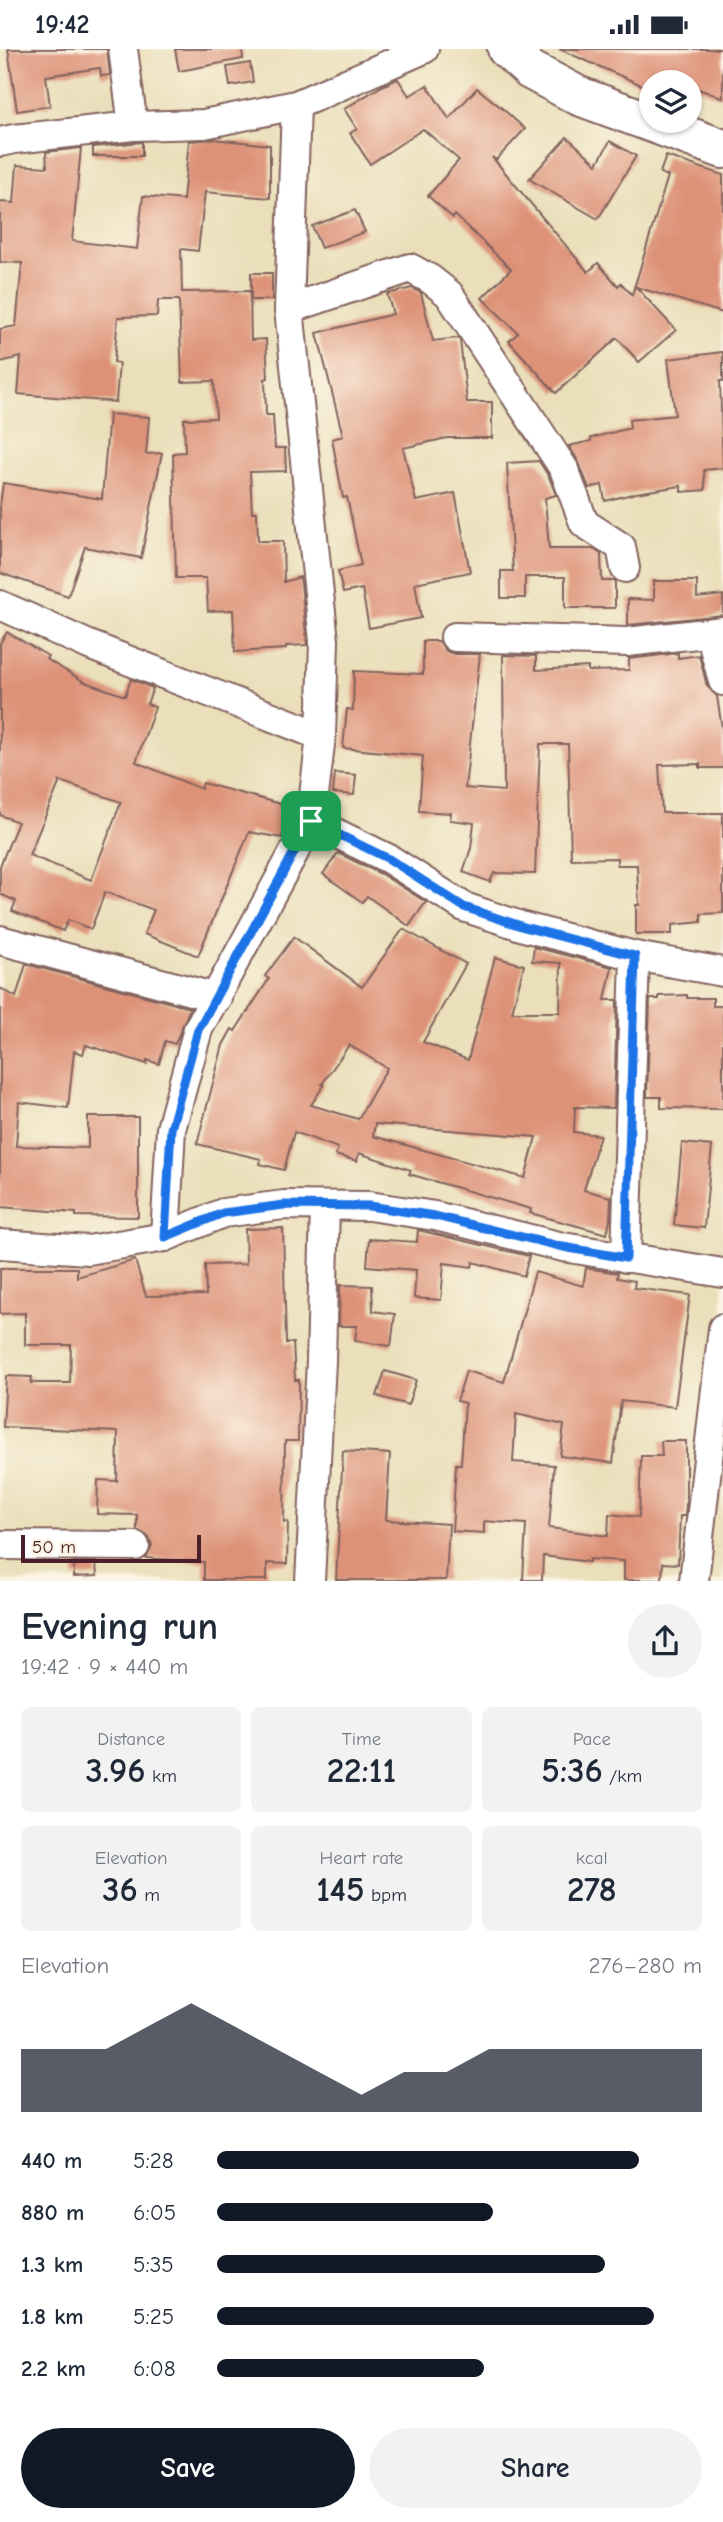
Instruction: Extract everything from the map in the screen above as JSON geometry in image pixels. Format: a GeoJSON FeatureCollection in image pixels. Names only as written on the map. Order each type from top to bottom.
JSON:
{"type":"FeatureCollection","features":[{"type":"Feature","properties":{"kind":"street"},"geometry":{"type":"LineString","coordinates":[[123,49],[133,126]]}},
{"type":"Feature","properties":{"kind":"street"},"geometry":{"type":"LineString","coordinates":[[0,142],[133,126],[204,124],[296,105],[424,49]]}},
{"type":"Feature","properties":{"kind":"street"},"geometry":{"type":"LineString","coordinates":[[507,49],[530,70],[579,96],[723,149]]}},
{"type":"Feature","properties":{"kind":"street"},"geometry":{"type":"LineString","coordinates":[[165,1237],[171,1129],[198,1030],[311,821],[321,736],[324,642],[289,309],[296,105]]}},
{"type":"Feature","properties":{"kind":"street"},"geometry":{"type":"LineString","coordinates":[[289,309],[410,268],[430,279],[449,294],[564,470],[584,523],[621,547],[625,568]]}},
{"type":"Feature","properties":{"kind":"street"},"geometry":{"type":"LineString","coordinates":[[0,605],[89,645],[321,736]]}},
{"type":"Feature","properties":{"kind":"street"},"geometry":{"type":"LineString","coordinates":[[455,637],[627,642],[716,632],[723,681]]}},
{"type":"Feature","properties":{"kind":"street"},"geometry":{"type":"LineString","coordinates":[[311,821],[389,859],[464,907],[524,927],[635,956],[723,972]]}},
{"type":"Feature","properties":{"kind":"street"},"geometry":{"type":"LineString","coordinates":[[0,940],[217,998]]}},
{"type":"Feature","properties":{"kind":"street"},"geometry":{"type":"LineString","coordinates":[[626,1258],[635,956]]}},
{"type":"Feature","properties":{"kind":"street"},"geometry":{"type":"LineString","coordinates":[[0,1244],[88,1250],[165,1237],[223,1213],[284,1205],[369,1206],[435,1216],[563,1247],[723,1273]]}},
{"type":"Feature","properties":{"kind":"street"},"geometry":{"type":"LineString","coordinates":[[310,1580],[321,1361],[325,1206]]}},
{"type":"Feature","properties":{"kind":"street"},"geometry":{"type":"LineString","coordinates":[[694,1580],[723,1328]]}},
{"type":"Feature","properties":{"kind":"street"},"geometry":{"type":"LineString","coordinates":[[0,1545],[135,1546]]}},
{"type":"Feature","properties":{"kind":"building"},"geometry":{"type":"Polygon","coordinates":[[[8,49],[107,49],[110,75],[101,76],[100,68],[46,76],[50,106],[17,111],[8,49]]]}},
{"type":"Feature","properties":{"kind":"building"},"geometry":{"type":"Polygon","coordinates":[[[175,49],[242,49],[243,59],[179,71],[175,49]]]}},
{"type":"Feature","properties":{"kind":"building"},"geometry":{"type":"Polygon","coordinates":[[[559,49],[723,49],[723,98],[702,90],[702,70],[639,70],[639,84],[559,49]]]}},
{"type":"Feature","properties":{"kind":"building"},"geometry":{"type":"Polygon","coordinates":[[[250,63],[253,82],[230,86],[227,67],[250,63]]]}},
{"type":"Feature","properties":{"kind":"building"},"geometry":{"type":"Polygon","coordinates":[[[398,79],[409,96],[427,85],[449,119],[477,88],[525,129],[496,160],[492,157],[588,272],[598,263],[618,286],[621,283],[632,295],[668,176],[660,173],[666,156],[723,175],[723,313],[636,287],[676,330],[639,362],[617,338],[556,393],[509,341],[518,333],[482,298],[511,269],[455,215],[453,218],[428,196],[459,160],[423,129],[370,164],[350,133],[357,129],[344,109],[398,79]]]}},
{"type":"Feature","properties":{"kind":"building"},"geometry":{"type":"Polygon","coordinates":[[[567,137],[597,164],[610,141],[636,156],[598,219],[529,179],[567,137]]]}},
{"type":"Feature","properties":{"kind":"building"},"geometry":{"type":"Polygon","coordinates":[[[213,139],[270,145],[270,198],[205,192],[198,251],[181,249],[182,292],[250,291],[251,340],[266,339],[266,415],[273,415],[275,448],[285,448],[286,471],[250,472],[252,512],[257,512],[258,541],[283,541],[284,582],[300,577],[307,645],[286,646],[286,649],[235,652],[233,610],[208,611],[206,578],[176,578],[173,453],[185,452],[184,419],[216,418],[214,381],[182,382],[179,300],[158,300],[157,316],[118,317],[114,362],[119,363],[116,402],[18,394],[21,357],[0,362],[0,329],[16,326],[22,263],[0,262],[0,202],[14,203],[17,165],[47,167],[46,152],[81,148],[72,241],[137,249],[143,196],[183,200],[189,141],[213,139]]]}},
{"type":"Feature","properties":{"kind":"building"},"geometry":{"type":"Polygon","coordinates":[[[142,142],[142,156],[93,156],[93,147],[142,142]]]}},
{"type":"Feature","properties":{"kind":"building"},"geometry":{"type":"Polygon","coordinates":[[[355,210],[365,232],[321,248],[312,226],[355,210]]]}},
{"type":"Feature","properties":{"kind":"building"},"geometry":{"type":"Polygon","coordinates":[[[251,273],[272,273],[272,300],[251,300],[251,273]]]}},
{"type":"Feature","properties":{"kind":"building"},"geometry":{"type":"Polygon","coordinates":[[[412,288],[421,293],[433,341],[460,340],[467,402],[492,402],[492,438],[447,438],[403,448],[416,501],[455,493],[470,572],[415,583],[421,618],[369,628],[362,589],[343,593],[338,571],[361,565],[347,497],[343,498],[332,439],[343,436],[317,333],[393,314],[387,294],[412,288]]]}},
{"type":"Feature","properties":{"kind":"building"},"geometry":{"type":"Polygon","coordinates":[[[723,352],[723,381],[720,381],[723,468],[704,470],[705,490],[681,492],[681,486],[605,501],[602,485],[589,488],[569,446],[630,428],[629,420],[675,415],[668,359],[723,352]]]}},
{"type":"Feature","properties":{"kind":"building"},"geometry":{"type":"Polygon","coordinates":[[[109,414],[149,417],[146,454],[162,453],[141,558],[85,547],[68,596],[0,573],[0,505],[3,483],[102,499],[109,414]]]}},
{"type":"Feature","properties":{"kind":"building"},"geometry":{"type":"Polygon","coordinates":[[[539,461],[556,495],[545,498],[549,549],[593,549],[601,554],[602,581],[615,581],[615,608],[565,608],[565,577],[525,577],[525,598],[501,598],[501,571],[513,571],[507,463],[539,461]]]}},
{"type":"Feature","properties":{"kind":"building"},"geometry":{"type":"Polygon","coordinates":[[[654,581],[697,581],[697,598],[723,595],[723,615],[628,625],[628,599],[654,600],[654,581]]]}},
{"type":"Feature","properties":{"kind":"building"},"geometry":{"type":"Polygon","coordinates":[[[7,632],[85,682],[125,696],[131,679],[153,688],[147,704],[155,707],[136,762],[201,789],[203,783],[288,806],[282,838],[249,832],[198,956],[144,934],[154,910],[105,892],[91,929],[68,920],[63,931],[12,911],[16,901],[0,894],[0,866],[18,822],[0,815],[0,643],[7,632]],[[60,781],[29,855],[91,880],[121,802],[60,781]]]}},
{"type":"Feature","properties":{"kind":"building"},"geometry":{"type":"Polygon","coordinates":[[[423,641],[439,641],[446,651],[454,654],[480,654],[465,788],[504,791],[503,655],[536,656],[536,670],[588,667],[588,671],[629,670],[629,659],[678,653],[678,658],[699,655],[707,686],[717,696],[723,735],[723,768],[700,768],[700,764],[659,765],[662,813],[723,813],[723,913],[701,914],[701,922],[672,925],[672,934],[636,934],[636,905],[639,905],[637,865],[617,865],[617,858],[571,859],[568,744],[540,744],[535,874],[494,873],[490,882],[463,872],[471,848],[474,823],[450,820],[451,813],[419,811],[423,756],[343,748],[347,709],[353,710],[354,671],[423,674],[423,641]]]}},
{"type":"Feature","properties":{"kind":"building"},"geometry":{"type":"Polygon","coordinates":[[[335,773],[356,775],[354,795],[333,793],[335,773]]]}},
{"type":"Feature","properties":{"kind":"building"},"geometry":{"type":"Polygon","coordinates":[[[338,853],[381,874],[426,902],[409,926],[367,896],[362,902],[323,874],[338,853]]]}},
{"type":"Feature","properties":{"kind":"building"},"geometry":{"type":"Polygon","coordinates":[[[403,929],[466,964],[423,1042],[468,1060],[495,957],[524,965],[512,1012],[560,1012],[561,963],[532,961],[534,947],[612,967],[605,1000],[617,1000],[614,1108],[575,1107],[574,1132],[600,1135],[584,1190],[611,1197],[607,1234],[530,1213],[531,1209],[409,1174],[411,1170],[359,1153],[357,1161],[335,1155],[338,1148],[294,1132],[284,1170],[260,1164],[261,1159],[197,1144],[223,1045],[269,979],[265,976],[294,937],[362,987],[403,929]],[[349,1045],[311,1105],[358,1119],[387,1068],[349,1045]],[[375,1124],[373,1136],[525,1178],[536,1137],[375,1124]]]}},
{"type":"Feature","properties":{"kind":"building"},"geometry":{"type":"Polygon","coordinates":[[[26,964],[190,1008],[175,1044],[165,1041],[159,1064],[147,1060],[147,1064],[86,1045],[83,1054],[74,1051],[68,1108],[19,1102],[16,1146],[88,1148],[88,1117],[138,1117],[138,1217],[76,1216],[76,1213],[0,1207],[0,988],[16,997],[26,964]]]}},
{"type":"Feature","properties":{"kind":"building"},"geometry":{"type":"Polygon","coordinates":[[[687,995],[687,998],[713,998],[713,1006],[723,1006],[723,1109],[661,1108],[661,1097],[647,1097],[650,999],[687,995]]]}},
{"type":"Feature","properties":{"kind":"building"},"geometry":{"type":"Polygon","coordinates":[[[682,1143],[712,1146],[704,1228],[674,1225],[682,1143]]]}},
{"type":"Feature","properties":{"kind":"building"},"geometry":{"type":"Polygon","coordinates":[[[283,1228],[286,1343],[293,1343],[295,1380],[299,1380],[298,1441],[285,1441],[284,1522],[288,1522],[287,1564],[267,1563],[267,1580],[204,1580],[204,1562],[146,1558],[152,1545],[149,1537],[137,1530],[137,1515],[97,1514],[98,1480],[117,1481],[118,1432],[3,1427],[6,1376],[32,1377],[31,1383],[70,1383],[71,1345],[25,1345],[25,1313],[0,1314],[0,1268],[77,1268],[77,1277],[135,1260],[146,1296],[206,1295],[205,1265],[246,1264],[245,1229],[283,1228]]]}},
{"type":"Feature","properties":{"kind":"building"},"geometry":{"type":"Polygon","coordinates":[[[418,1230],[529,1256],[524,1276],[473,1262],[472,1267],[444,1263],[441,1300],[414,1298],[416,1270],[367,1266],[369,1239],[417,1242],[418,1230]]]}},
{"type":"Feature","properties":{"kind":"building"},"geometry":{"type":"Polygon","coordinates":[[[586,1268],[618,1273],[617,1278],[635,1281],[634,1288],[690,1295],[675,1407],[621,1401],[613,1463],[560,1456],[564,1425],[516,1414],[513,1462],[554,1465],[549,1528],[608,1536],[609,1514],[639,1517],[641,1456],[662,1456],[661,1441],[686,1441],[686,1505],[685,1516],[680,1516],[678,1564],[663,1563],[662,1580],[624,1580],[624,1561],[589,1559],[589,1562],[543,1556],[542,1580],[523,1580],[526,1524],[484,1521],[484,1533],[452,1531],[456,1464],[461,1464],[465,1403],[457,1401],[466,1371],[504,1382],[535,1272],[583,1286],[586,1268]]]}},
{"type":"Feature","properties":{"kind":"building"},"geometry":{"type":"Polygon","coordinates":[[[340,1285],[372,1286],[373,1311],[395,1314],[391,1346],[355,1341],[357,1326],[339,1326],[340,1285]]]}},
{"type":"Feature","properties":{"kind":"building"},"geometry":{"type":"Polygon","coordinates":[[[385,1371],[416,1380],[408,1405],[377,1396],[385,1371]]]}},
{"type":"Feature","properties":{"kind":"building"},"geometry":{"type":"Polygon","coordinates":[[[343,1451],[390,1454],[386,1520],[449,1524],[446,1580],[336,1580],[343,1451]]]}},
{"type":"Feature","properties":{"kind":"building"},"geometry":{"type":"Polygon","coordinates":[[[74,1562],[96,1562],[97,1576],[74,1577],[74,1562]]]}},
{"type":"Feature","properties":{"kind":"route"},"geometry":{"type":"LineString","coordinates":[[311,821],[389,859],[464,907],[524,927],[635,956],[626,1258],[563,1247],[435,1216],[369,1206],[284,1205],[223,1213],[165,1237],[171,1129],[198,1030],[311,821]]}}]}
